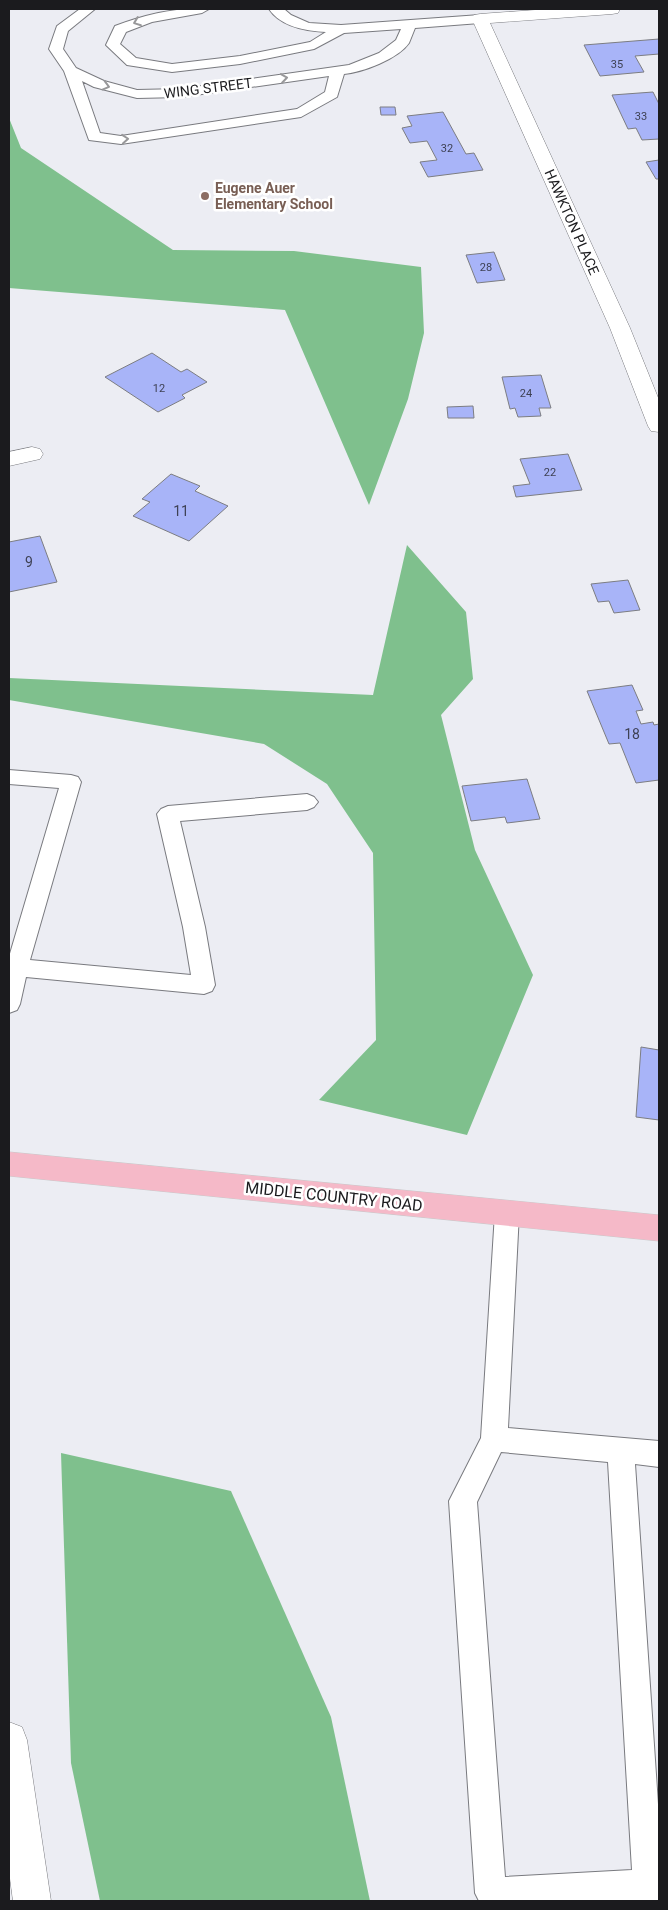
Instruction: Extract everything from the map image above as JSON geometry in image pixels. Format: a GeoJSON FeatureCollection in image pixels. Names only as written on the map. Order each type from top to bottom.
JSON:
{"type":"FeatureCollection","features":[{"type":"Feature","properties":{"kind":"main road","name":"MIDDLE COUNTRY ROAD"},"geometry":{"type":"LineString","coordinates":[[9,1164],[659,1228]]}},
{"type":"Feature","properties":{"kind":"street"},"geometry":{"type":"LineString","coordinates":[[480,19],[612,9]]}},
{"type":"Feature","properties":{"kind":"street","name":"HAWKTON PLACE"},"geometry":{"type":"LineString","coordinates":[[480,19],[620,328],[659,426]]}},
{"type":"Feature","properties":{"kind":"street"},"geometry":{"type":"LineString","coordinates":[[9,459],[32,454]]}},
{"type":"Feature","properties":{"kind":"street"},"geometry":{"type":"LineString","coordinates":[[9,1740],[32,1901]]}},
{"type":"Feature","properties":{"kind":"lane","name":"WING STREET"},"geometry":{"type":"LineString","coordinates":[[88,9],[62,29],[56,50],[71,71],[99,84],[137,94],[181,93],[352,69],[384,56],[402,42],[410,24]]}},
{"type":"Feature","properties":{"kind":"lane"},"geometry":{"type":"LineString","coordinates":[[202,9],[149,18],[120,29],[113,45],[132,62],[172,68],[240,60],[314,45],[341,29]]}},
{"type":"Feature","properties":{"kind":"lane"},"geometry":{"type":"LineString","coordinates":[[276,9],[286,18],[307,27],[341,29],[480,19]]}},
{"type":"Feature","properties":{"kind":"lane"},"geometry":{"type":"LineString","coordinates":[[71,71],[94,137],[121,140],[300,113],[332,94],[338,71]]}},
{"type":"Feature","properties":{"kind":"lane"},"geometry":{"type":"LineString","coordinates":[[9,776],[71,782],[17,967],[9,1004]]}},
{"type":"Feature","properties":{"kind":"lane"},"geometry":{"type":"LineString","coordinates":[[17,967],[204,985],[194,927],[168,814],[307,802]]}},
{"type":"Feature","properties":{"kind":"lane"},"geometry":{"type":"LineString","coordinates":[[507,1213],[494,1440],[463,1500],[489,1896],[492,1893],[654,1884],[621,1451]]}},
{"type":"Feature","properties":{"kind":"lane"},"geometry":{"type":"LineString","coordinates":[[494,1440],[659,1454]]}},
{"type":"Feature","properties":{"kind":"green space"},"geometry":{"type":"Polygon","coordinates":[[[9,118],[21,148],[173,250],[294,251],[421,267],[424,333],[408,399],[369,505],[285,310],[9,288],[9,118]]]}},
{"type":"Feature","properties":{"kind":"green space"},"geometry":{"type":"Polygon","coordinates":[[[407,545],[466,612],[473,679],[441,715],[475,850],[533,975],[467,1135],[319,1100],[376,1040],[373,853],[327,784],[264,744],[9,700],[9,678],[373,695],[407,545]]]}},
{"type":"Feature","properties":{"kind":"green space"},"geometry":{"type":"Polygon","coordinates":[[[61,1453],[231,1491],[331,1717],[370,1901],[100,1901],[71,1763],[61,1453]]]}},
{"type":"Feature","properties":{"kind":"building"},"geometry":{"type":"Polygon","coordinates":[[[659,39],[659,54],[635,56],[644,72],[600,76],[584,45],[659,39]]]}},
{"type":"Feature","properties":{"kind":"building"},"geometry":{"type":"Polygon","coordinates":[[[653,92],[659,104],[659,139],[642,140],[636,128],[628,129],[612,95],[653,92]]]}},
{"type":"Feature","properties":{"kind":"building"},"geometry":{"type":"Polygon","coordinates":[[[380,107],[395,107],[396,115],[381,115],[380,107]]]}},
{"type":"Feature","properties":{"kind":"building"},"geometry":{"type":"Polygon","coordinates":[[[443,112],[466,154],[474,153],[483,170],[428,177],[420,162],[437,160],[427,141],[410,143],[402,128],[412,126],[407,116],[443,112]]]}},
{"type":"Feature","properties":{"kind":"building"},"geometry":{"type":"Polygon","coordinates":[[[659,160],[659,179],[656,179],[646,162],[659,160]]]}},
{"type":"Feature","properties":{"kind":"building"},"geometry":{"type":"Polygon","coordinates":[[[494,252],[505,280],[477,283],[466,255],[494,252]]]}},
{"type":"Feature","properties":{"kind":"building"},"geometry":{"type":"Polygon","coordinates":[[[152,353],[181,372],[187,369],[207,382],[182,395],[185,398],[158,412],[105,377],[152,353]]]}},
{"type":"Feature","properties":{"kind":"building"},"geometry":{"type":"Polygon","coordinates":[[[541,375],[551,408],[539,408],[541,416],[518,417],[515,408],[510,409],[502,377],[541,375]]]}},
{"type":"Feature","properties":{"kind":"building"},"geometry":{"type":"Polygon","coordinates":[[[473,406],[474,418],[448,418],[447,407],[473,406]]]}},
{"type":"Feature","properties":{"kind":"building"},"geometry":{"type":"Polygon","coordinates":[[[568,454],[582,490],[516,497],[513,486],[530,484],[520,459],[568,454]]]}},
{"type":"Feature","properties":{"kind":"building"},"geometry":{"type":"Polygon","coordinates":[[[171,474],[200,486],[195,491],[228,506],[189,541],[133,516],[150,502],[142,499],[171,474]]]}},
{"type":"Feature","properties":{"kind":"building"},"geometry":{"type":"Polygon","coordinates":[[[40,536],[57,582],[9,592],[9,542],[40,536]]]}},
{"type":"Feature","properties":{"kind":"building"},"geometry":{"type":"Polygon","coordinates":[[[628,580],[640,610],[614,613],[609,601],[598,602],[591,584],[628,580]]]}},
{"type":"Feature","properties":{"kind":"building"},"geometry":{"type":"Polygon","coordinates":[[[632,685],[643,710],[636,711],[641,724],[653,722],[654,725],[659,724],[659,780],[636,783],[620,743],[609,744],[587,691],[632,685]]]}},
{"type":"Feature","properties":{"kind":"building"},"geometry":{"type":"Polygon","coordinates":[[[527,779],[540,819],[507,823],[505,817],[471,821],[462,786],[527,779]]]}},
{"type":"Feature","properties":{"kind":"building"},"geometry":{"type":"Polygon","coordinates":[[[641,1047],[659,1050],[659,1120],[636,1117],[641,1047]]]}},
{"type":"Feature","properties":{"kind":"place","name":"Eugene Auer Elementary School"},"geometry":{"type":"Point","coordinates":[205,196]}}]}
